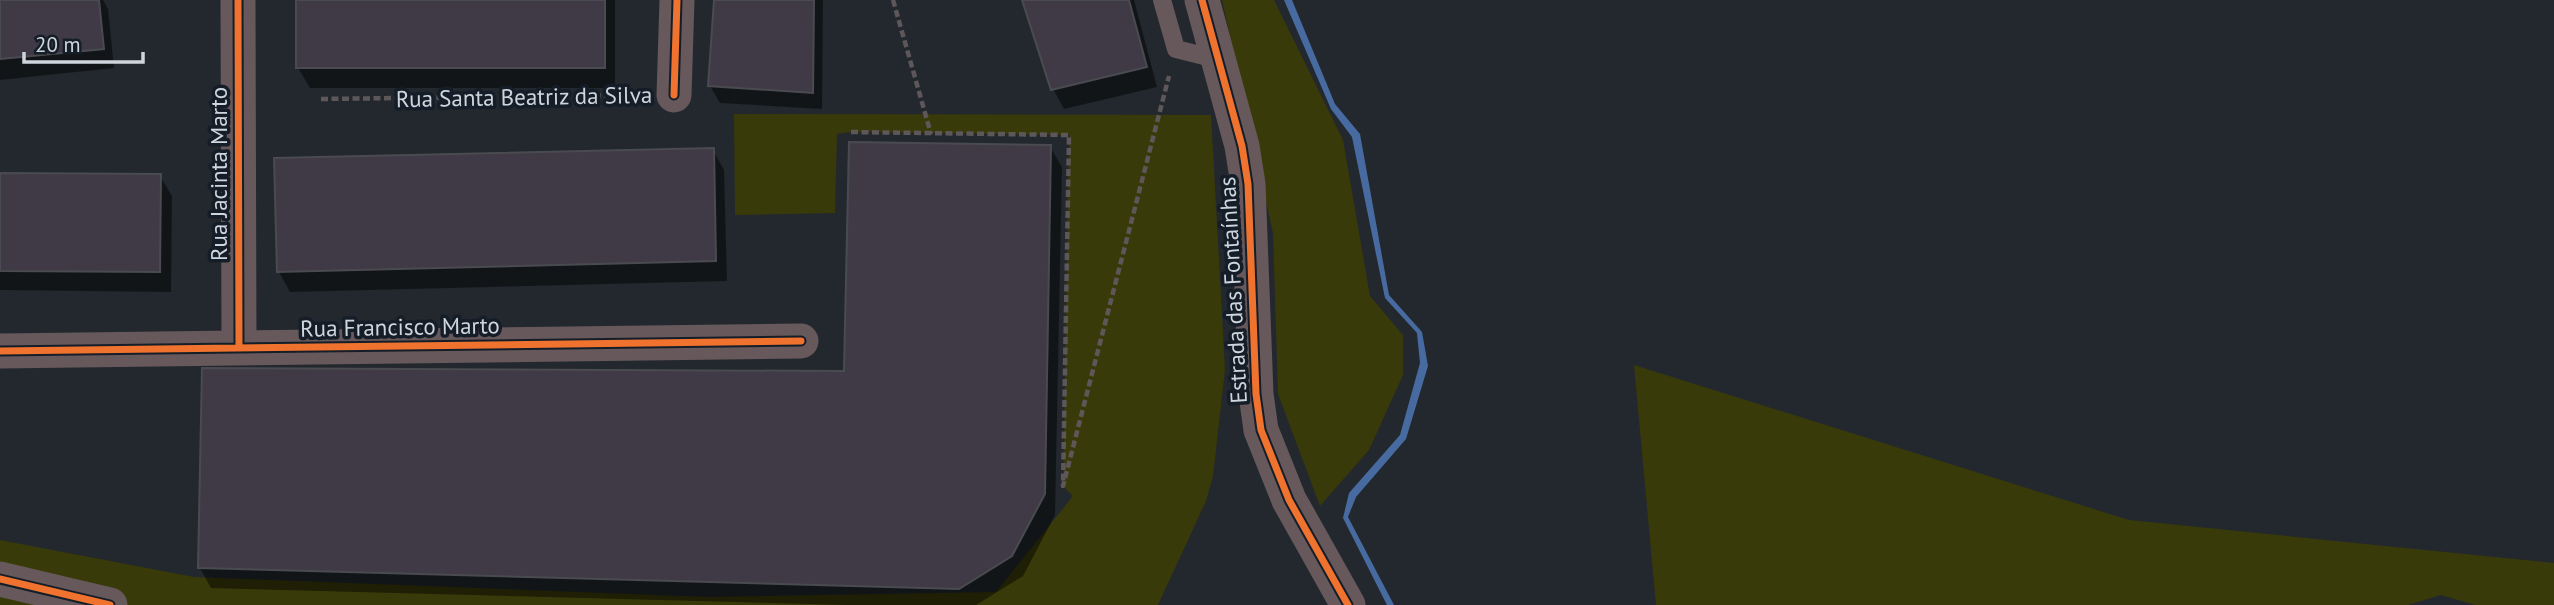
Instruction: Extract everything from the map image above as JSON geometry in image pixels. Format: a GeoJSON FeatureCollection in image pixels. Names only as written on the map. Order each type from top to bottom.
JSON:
{"type":"FeatureCollection","features":[{"type":"Feature","properties":{"kind":"street","name":"Rua Jacinta Marto"},"geometry":{"type":"LineString","coordinates":[[238,0],[239,348]]}},
{"type":"Feature","properties":{"kind":"street","name":"Rua Santa Beatriz da Silva"},"geometry":{"type":"LineString","coordinates":[[674,94],[677,0]]}},
{"type":"Feature","properties":{"kind":"street","name":"Estrada das Fontaínhas"},"geometry":{"type":"LineString","coordinates":[[1202,0],[1242,146],[1248,184],[1256,394],[1261,430],[1289,500],[1348,605]]}},
{"type":"Feature","properties":{"kind":"street","name":"Rua Francisco Marto"},"geometry":{"type":"LineString","coordinates":[[0,351],[801,341]]}},
{"type":"Feature","properties":{"kind":"street"},"geometry":{"type":"LineString","coordinates":[[0,579],[110,605]]}},
{"type":"Feature","properties":{"kind":"lane"},"geometry":{"type":"LineString","coordinates":[[1162,0],[1176,49],[1220,60]]}},
{"type":"Feature","properties":{"kind":"path"},"geometry":{"type":"LineString","coordinates":[[893,0],[931,134]]}},
{"type":"Feature","properties":{"kind":"path"},"geometry":{"type":"LineString","coordinates":[[851,132],[1069,135],[1063,486],[1176,49]]}},
{"type":"Feature","properties":{"kind":"shaded area"},"geometry":{"type":"Polygon","coordinates":[[[1222,0],[1274,0],[1343,140],[1370,296],[1403,335],[1403,375],[1369,450],[1320,506],[1278,394],[1273,233],[1222,0]]]}},
{"type":"Feature","properties":{"kind":"shaded area"},"geometry":{"type":"Polygon","coordinates":[[[734,114],[1211,115],[1225,370],[1213,476],[1206,501],[1158,605],[0,605],[0,540],[194,577],[708,597],[996,592],[1073,496],[1063,486],[1069,135],[837,134],[835,213],[735,215],[734,114]]]}},
{"type":"Feature","properties":{"kind":"shaded area"},"geometry":{"type":"Polygon","coordinates":[[[1634,365],[2129,520],[2554,563],[2554,605],[2475,605],[2441,595],[2408,605],[1656,605],[1634,365]]]}},
{"type":"Feature","properties":{"kind":"water"},"geometry":{"type":"Polygon","coordinates":[[[1284,0],[1292,0],[1335,104],[1360,134],[1389,295],[1422,332],[1428,366],[1406,439],[1356,497],[1348,517],[1394,605],[1387,605],[1343,518],[1349,493],[1400,435],[1420,363],[1417,333],[1385,298],[1352,137],[1331,109],[1284,0]]]}},
{"type":"Feature","properties":{"kind":"building"},"geometry":{"type":"Polygon","coordinates":[[[0,0],[99,0],[104,49],[0,59],[0,0]]]}},
{"type":"Feature","properties":{"kind":"building"},"geometry":{"type":"Polygon","coordinates":[[[296,0],[605,0],[605,68],[296,68],[296,0]]]}},
{"type":"Feature","properties":{"kind":"building"},"geometry":{"type":"Polygon","coordinates":[[[714,0],[814,0],[813,93],[708,86],[714,0]]]}},
{"type":"Feature","properties":{"kind":"building"},"geometry":{"type":"Polygon","coordinates":[[[1022,0],[1129,0],[1147,67],[1051,90],[1022,0]]]}},
{"type":"Feature","properties":{"kind":"building"},"geometry":{"type":"Polygon","coordinates":[[[849,142],[1051,145],[1045,494],[1012,556],[959,589],[198,568],[202,368],[844,371],[849,142]]]}},
{"type":"Feature","properties":{"kind":"building"},"geometry":{"type":"Polygon","coordinates":[[[714,148],[716,261],[277,272],[274,158],[714,148]]]}},
{"type":"Feature","properties":{"kind":"building"},"geometry":{"type":"Polygon","coordinates":[[[0,173],[161,174],[160,272],[0,271],[0,173]]]}},
{"type":"Feature","properties":{"kind":"cycle path"},"geometry":{"type":"LineString","coordinates":[[238,0],[239,348]]}},
{"type":"Feature","properties":{"kind":"cycle path"},"geometry":{"type":"LineString","coordinates":[[674,95],[677,0]]}},
{"type":"Feature","properties":{"kind":"cycle path"},"geometry":{"type":"LineString","coordinates":[[1202,0],[1242,146],[1248,184],[1256,394],[1261,430],[1289,500],[1348,605]]}},
{"type":"Feature","properties":{"kind":"cycle path"},"geometry":{"type":"LineString","coordinates":[[0,351],[801,341]]}},
{"type":"Feature","properties":{"kind":"cycle path"},"geometry":{"type":"LineString","coordinates":[[0,579],[110,605]]}}]}
